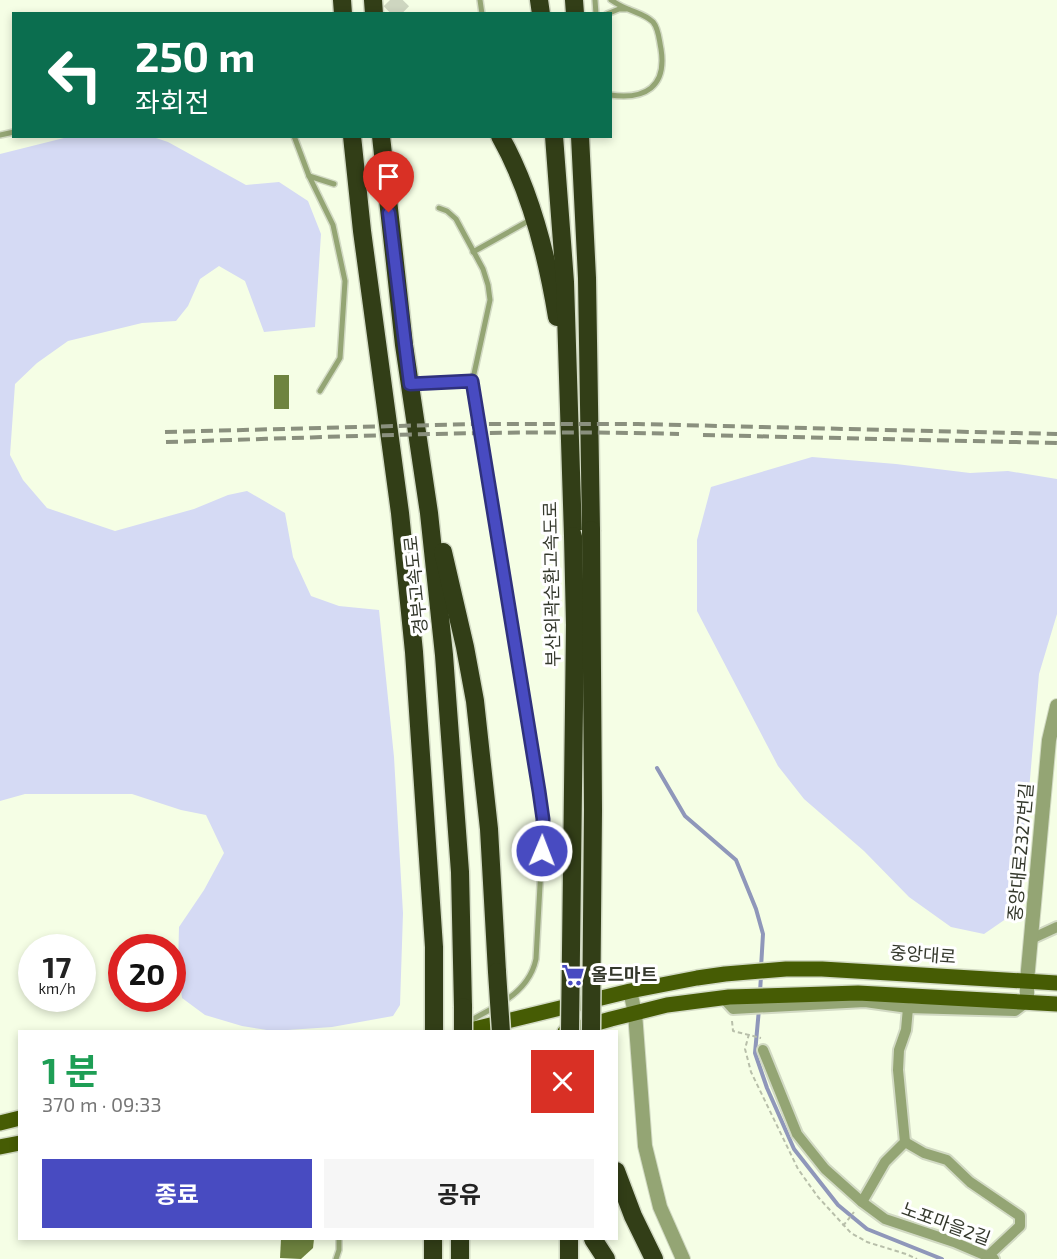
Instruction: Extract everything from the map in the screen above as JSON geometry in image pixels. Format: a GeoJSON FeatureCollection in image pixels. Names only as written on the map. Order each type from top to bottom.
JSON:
{"type":"FeatureCollection","features":[{"type":"Feature","properties":{"kind":"highway","name":"경부고속도로"},"geometry":{"type":"LineString","coordinates":[[352,138],[414,652],[433,935],[434,1030]]}},
{"type":"Feature","properties":{"kind":"highway","name":"경부고속도로"},"geometry":{"type":"LineString","coordinates":[[381,138],[394,260],[432,537],[444,655],[460,872],[463,955],[462,1030]]}},
{"type":"Feature","properties":{"kind":"highway"},"geometry":{"type":"LineString","coordinates":[[501,138],[517,172],[549,274],[569,392]]}},
{"type":"Feature","properties":{"kind":"highway","name":"부산외곽순환고속도로"},"geometry":{"type":"LineString","coordinates":[[554,138],[565,282],[575,626],[570,1030]]}},
{"type":"Feature","properties":{"kind":"highway"},"geometry":{"type":"LineString","coordinates":[[580,138],[587,278],[591,530],[593,810],[591,1030]]}},
{"type":"Feature","properties":{"kind":"highway"},"geometry":{"type":"LineString","coordinates":[[421,459],[465,647],[475,701],[489,829],[501,1030]]}},
{"type":"Feature","properties":{"kind":"highway"},"geometry":{"type":"LineString","coordinates":[[618,1176],[633,1216],[654,1259]]}},
{"type":"Feature","properties":{"kind":"highway"},"geometry":{"type":"LineString","coordinates":[[433,1240],[433,1259]]}},
{"type":"Feature","properties":{"kind":"highway"},"geometry":{"type":"LineString","coordinates":[[460,1240],[460,1259]]}},
{"type":"Feature","properties":{"kind":"highway"},"geometry":{"type":"LineString","coordinates":[[569,1240],[569,1259]]}},
{"type":"Feature","properties":{"kind":"highway"},"geometry":{"type":"LineString","coordinates":[[588,1259],[591,1240]]}},
{"type":"Feature","properties":{"kind":"highway"},"geometry":{"type":"LineString","coordinates":[[592,1240],[606,1259]]}},
{"type":"Feature","properties":{"kind":"main road","name":"중앙대로"},"geometry":{"type":"LineString","coordinates":[[630,991],[724,974],[786,969],[1057,983]]}},
{"type":"Feature","properties":{"kind":"main road"},"geometry":{"type":"LineString","coordinates":[[462,1030],[630,991]]}},
{"type":"Feature","properties":{"kind":"main road"},"geometry":{"type":"LineString","coordinates":[[572,1030],[667,1005],[732,1003],[794,995],[858,993],[1057,1004]]}},
{"type":"Feature","properties":{"kind":"main road"},"geometry":{"type":"LineString","coordinates":[[0,1123],[18,1118]]}},
{"type":"Feature","properties":{"kind":"main road"},"geometry":{"type":"LineString","coordinates":[[0,1147],[18,1143]]}},
{"type":"Feature","properties":{"kind":"street","name":"중앙대로2327번길"},"geometry":{"type":"LineString","coordinates":[[1027,1002],[1049,740],[1057,706]]}},
{"type":"Feature","properties":{"kind":"street"},"geometry":{"type":"LineString","coordinates":[[1031,939],[1057,927]]}},
{"type":"Feature","properties":{"kind":"street"},"geometry":{"type":"LineString","coordinates":[[630,991],[635,1013],[645,1146],[660,1207],[683,1259]]}},
{"type":"Feature","properties":{"kind":"street"},"geometry":{"type":"LineString","coordinates":[[732,1003],[782,1007],[865,1002],[908,1008],[1015,1011],[1027,1002]]}},
{"type":"Feature","properties":{"kind":"street"},"geometry":{"type":"LineString","coordinates":[[905,1142],[898,1070],[899,1050],[906,1030],[908,1008]]}},
{"type":"Feature","properties":{"kind":"street","name":"노포마을2길"},"geometry":{"type":"LineString","coordinates":[[762,1044],[797,1134],[825,1169],[860,1205],[885,1219],[954,1242],[990,1258]]}},
{"type":"Feature","properties":{"kind":"street"},"geometry":{"type":"LineString","coordinates":[[860,1205],[885,1162],[905,1142]]}},
{"type":"Feature","properties":{"kind":"street"},"geometry":{"type":"LineString","coordinates":[[905,1142],[924,1153],[947,1160],[970,1182],[1020,1216],[1020,1226],[990,1258]]}},
{"type":"Feature","properties":{"kind":"lane"},"geometry":{"type":"LineString","coordinates":[[611,0],[647,17],[656,27],[662,58],[662,71],[656,83],[646,92],[634,96],[612,96]]}},
{"type":"Feature","properties":{"kind":"lane"},"geometry":{"type":"LineString","coordinates":[[612,12],[619,9],[629,10]]}},
{"type":"Feature","properties":{"kind":"lane"},"geometry":{"type":"LineString","coordinates":[[295,138],[309,176],[333,225],[345,281],[340,358],[320,392]]}},
{"type":"Feature","properties":{"kind":"lane"},"geometry":{"type":"LineString","coordinates":[[309,176],[334,184]]}},
{"type":"Feature","properties":{"kind":"lane"},"geometry":{"type":"LineString","coordinates":[[439,208],[447,211],[456,219],[483,270],[488,285],[490,300],[472,381],[539,791],[543,830],[536,959],[531,976],[508,999],[462,1030]]}},
{"type":"Feature","properties":{"kind":"lane"},"geometry":{"type":"LineString","coordinates":[[473,252],[533,218]]}},
{"type":"Feature","properties":{"kind":"lane"},"geometry":{"type":"LineString","coordinates":[[410,384],[472,381]]}},
{"type":"Feature","properties":{"kind":"lane"},"geometry":{"type":"LineString","coordinates":[[337,1258],[339,1240]]}},
{"type":"Feature","properties":{"kind":"path"},"geometry":{"type":"LineString","coordinates":[[732,1003],[730,1014],[733,1031],[753,1035],[762,1044]]}},
{"type":"Feature","properties":{"kind":"path"},"geometry":{"type":"LineString","coordinates":[[843,1226],[860,1205]]}},
{"type":"Feature","properties":{"kind":"shaded area"},"geometry":{"type":"Polygon","coordinates":[[[64,138],[156,138],[168,142],[246,185],[279,182],[308,201],[321,234],[315,327],[264,332],[245,281],[219,266],[200,279],[188,306],[176,321],[142,323],[68,341],[37,363],[15,384],[10,455],[23,480],[47,508],[115,531],[194,509],[228,495],[247,491],[285,513],[293,557],[311,596],[339,606],[379,610],[394,757],[403,913],[400,1005],[393,1016],[332,1027],[288,1030],[267,1030],[242,1026],[205,1015],[186,1001],[186,934],[179,934],[179,927],[204,890],[224,853],[206,815],[181,810],[132,794],[25,794],[0,801],[0,154],[64,138]]]}},
{"type":"Feature","properties":{"kind":"shaded area"},"geometry":{"type":"Polygon","coordinates":[[[812,457],[970,473],[1008,471],[1057,479],[1057,614],[1039,674],[1030,779],[1013,914],[984,934],[951,927],[909,897],[864,851],[804,799],[778,766],[697,611],[697,540],[711,487],[812,457]]]}},
{"type":"Feature","properties":{"kind":"building"},"geometry":{"type":"Polygon","coordinates":[[[274,375],[289,375],[289,409],[274,409],[274,375]]]}},
{"type":"Feature","properties":{"kind":"building"},"geometry":{"type":"Polygon","coordinates":[[[281,1240],[314,1240],[313,1248],[301,1259],[280,1258],[281,1240]]]}},
{"type":"Feature","properties":{"kind":"waterway"},"geometry":{"type":"LineString","coordinates":[[657,768],[685,816],[736,860],[756,909],[763,934],[761,968]]}},
{"type":"Feature","properties":{"kind":"waterway"},"geometry":{"type":"LineString","coordinates":[[760,992],[761,976]]}},
{"type":"Feature","properties":{"kind":"waterway"},"geometry":{"type":"LineString","coordinates":[[759,1009],[755,1053],[767,1088],[794,1149],[838,1205],[867,1229],[942,1259]]}},
{"type":"Feature","properties":{"kind":"tunnel"},"geometry":{"type":"LineString","coordinates":[[390,0],[402,12]]}},
{"type":"Feature","properties":{"kind":"railway"},"geometry":{"type":"LineString","coordinates":[[165,432],[473,424],[638,424],[1057,434]]}},
{"type":"Feature","properties":{"kind":"railway"},"geometry":{"type":"LineString","coordinates":[[166,442],[487,433],[679,434]]}},
{"type":"Feature","properties":{"kind":"railway"},"geometry":{"type":"LineString","coordinates":[[703,435],[1057,443]]}},
{"type":"Feature","properties":{"kind":"place","name":"올드마트"},"geometry":{"type":"Point","coordinates":[573,975]}},
{"type":"Feature","properties":{"kind":"route"},"geometry":{"type":"LineString","coordinates":[[389,213],[410,384],[472,381],[539,791],[543,819],[542,851]]}}]}
